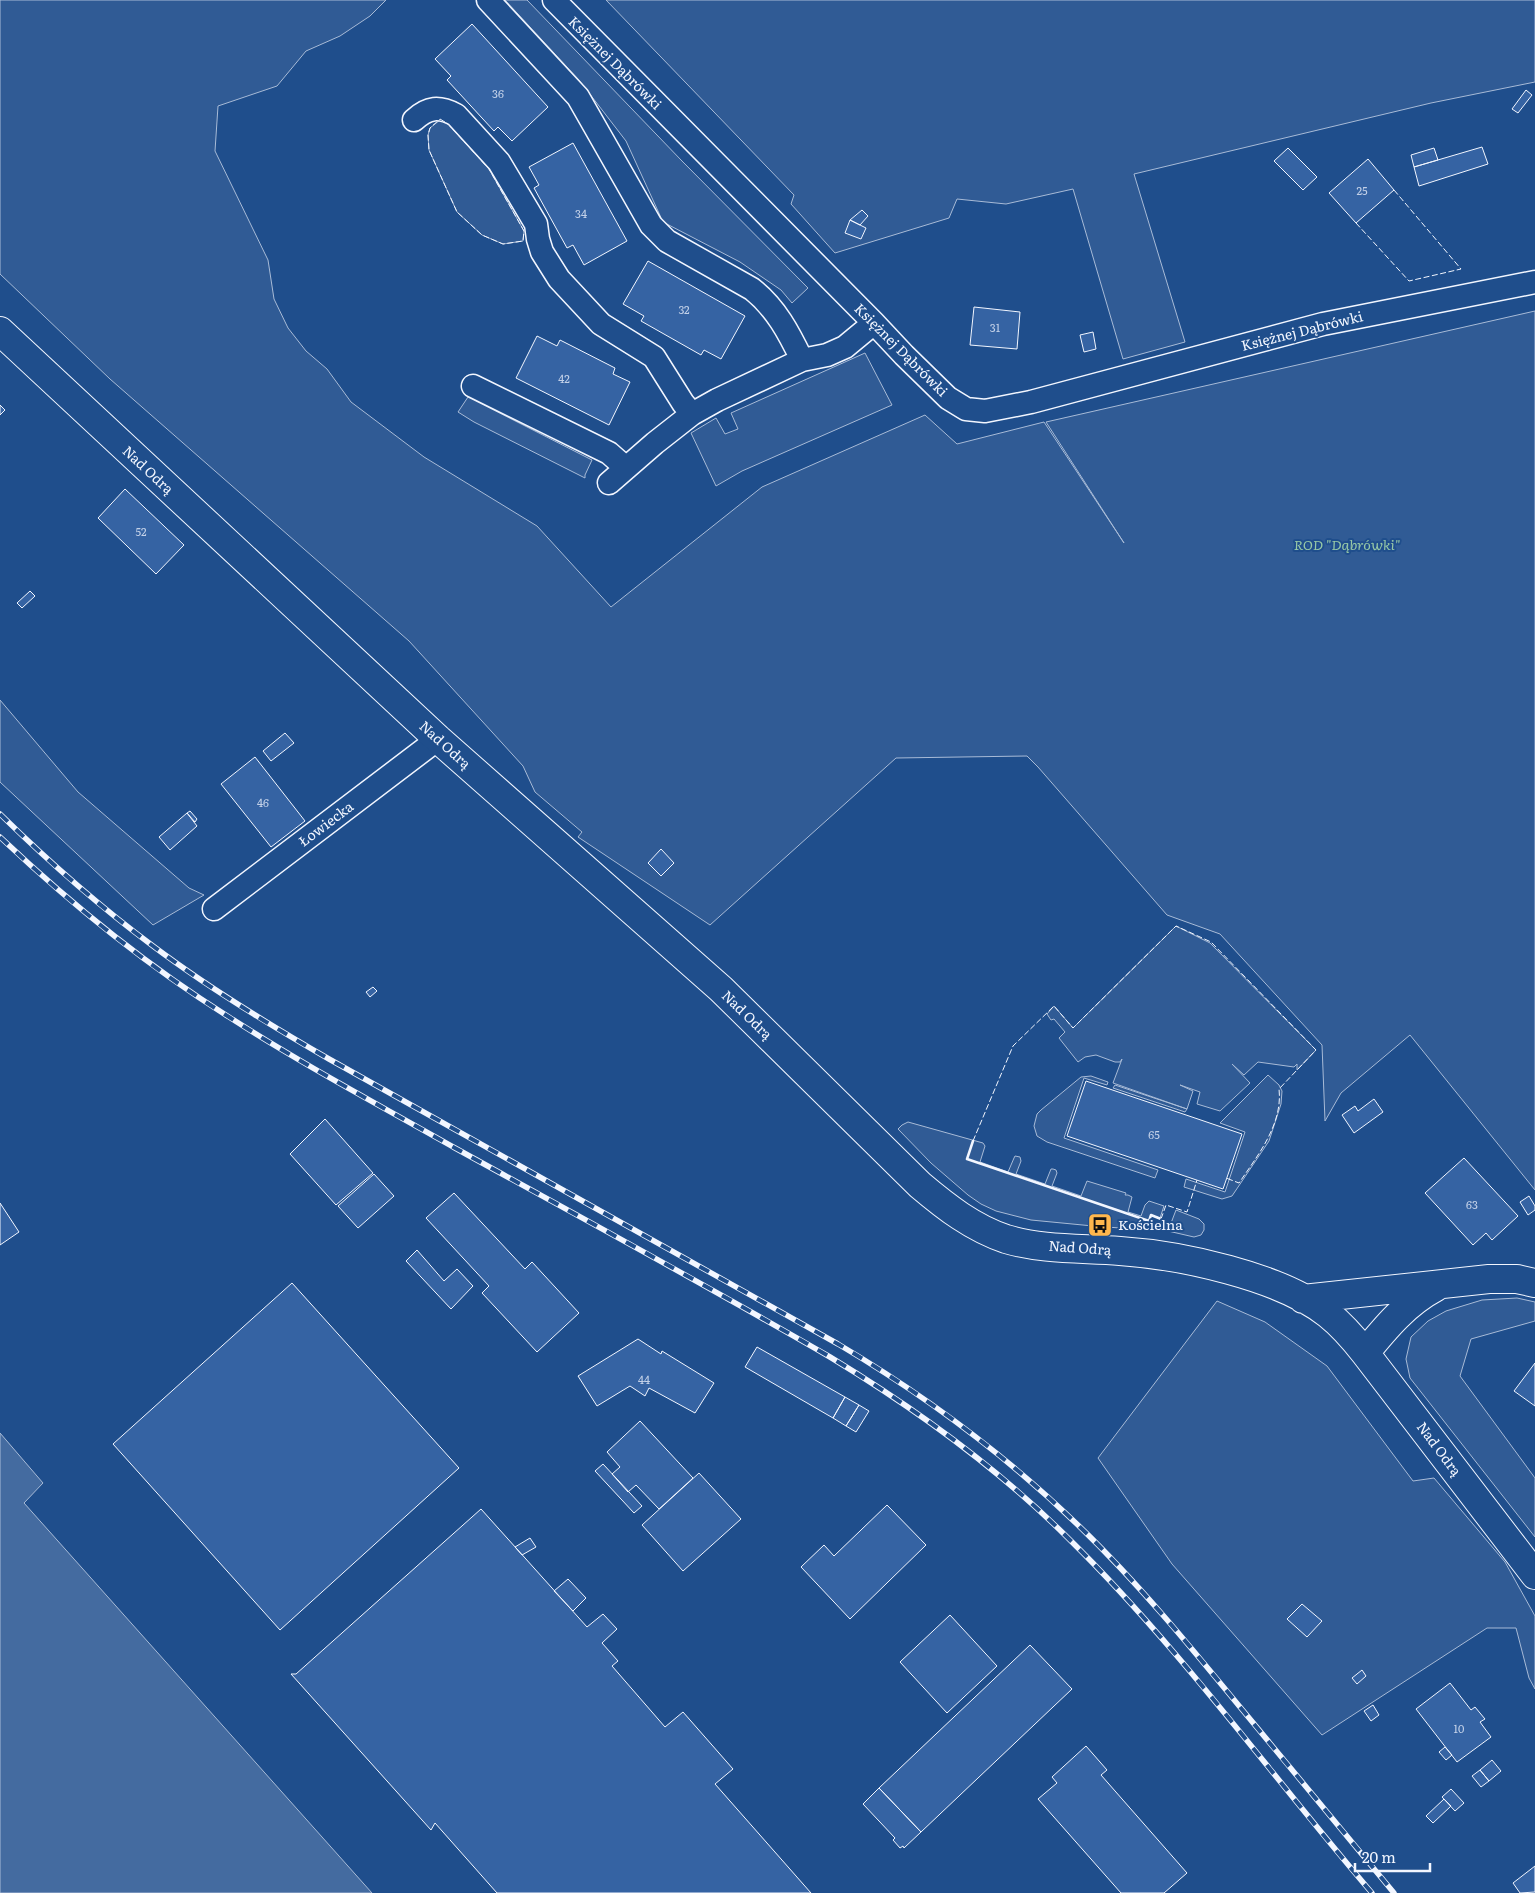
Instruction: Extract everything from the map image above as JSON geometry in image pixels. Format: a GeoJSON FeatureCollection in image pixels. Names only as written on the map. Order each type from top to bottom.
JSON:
{"type":"FeatureCollection","features":[{"type":"Feature","properties":{"kind":"street"},"geometry":{"type":"LineString","coordinates":[[488,0],[578,97],[651,225],[657,232],[667,241],[760,295],[779,317],[802,360]]}},
{"type":"Feature","properties":{"kind":"street","name":"Księżnej Dąbrówki"},"geometry":{"type":"LineString","coordinates":[[554,0],[904,355],[948,398],[966,409],[984,411],[1030,402],[1323,324],[1535,282]]}},
{"type":"Feature","properties":{"kind":"street"},"geometry":{"type":"LineString","coordinates":[[414,120],[422,113],[434,108],[456,114],[499,162],[536,224],[542,252],[559,280],[601,324],[654,358],[692,414]]}},
{"type":"Feature","properties":{"kind":"street"},"geometry":{"type":"LineString","coordinates":[[609,483],[692,414],[802,360],[827,355],[845,347],[874,323]]}},
{"type":"Feature","properties":{"kind":"street","name":"Nad Odrą"},"geometry":{"type":"LineString","coordinates":[[0,331],[438,739],[721,990],[920,1184],[961,1217],[994,1234],[1025,1244],[1144,1253],[1189,1260],[1263,1281],[1303,1298],[1328,1314],[1365,1353],[1535,1575]]}},
{"type":"Feature","properties":{"kind":"street"},"geometry":{"type":"LineString","coordinates":[[473,386],[609,453],[626,468]]}},
{"type":"Feature","properties":{"kind":"street","name":"Łowiecka"},"geometry":{"type":"LineString","coordinates":[[214,909],[438,739]]}},
{"type":"Feature","properties":{"kind":"street"},"geometry":{"type":"LineString","coordinates":[[1303,1298],[1506,1278],[1535,1283]]}},
{"type":"Feature","properties":{"kind":"street"},"geometry":{"type":"LineString","coordinates":[[1365,1353],[1391,1322],[1410,1304],[1431,1290],[1447,1283]]}},
{"type":"Feature","properties":{"kind":"shaded area"},"geometry":{"type":"Polygon","coordinates":[[[0,0],[386,0],[370,16],[340,36],[306,51],[277,86],[218,106],[215,151],[268,260],[274,299],[288,328],[306,351],[327,369],[351,402],[424,457],[537,526],[611,607],[762,487],[925,415],[957,444],[1044,422],[1124,543],[1046,422],[1535,311],[1535,1190],[1410,1035],[1341,1093],[1325,1121],[1322,1045],[1220,934],[1167,915],[1027,756],[896,758],[710,925],[578,837],[582,832],[535,792],[523,766],[409,641],[110,379],[0,274],[0,0]]]}},
{"type":"Feature","properties":{"kind":"shaded area"},"geometry":{"type":"Polygon","coordinates":[[[505,0],[527,0],[808,288],[792,303],[781,290],[740,262],[663,222],[626,141],[579,80],[505,0]]]}},
{"type":"Feature","properties":{"kind":"shaded area"},"geometry":{"type":"Polygon","coordinates":[[[606,0],[1535,0],[1535,82],[1431,103],[1134,174],[1185,342],[1123,359],[1073,189],[1006,204],[957,199],[949,218],[835,253],[791,204],[794,195],[606,0]]]}},
{"type":"Feature","properties":{"kind":"shaded area"},"geometry":{"type":"Polygon","coordinates":[[[440,120],[448,124],[489,169],[524,231],[523,241],[503,244],[482,235],[457,212],[429,150],[428,135],[430,128],[440,120]]]}},
{"type":"Feature","properties":{"kind":"shaded area"},"geometry":{"type":"Polygon","coordinates":[[[865,353],[892,405],[742,471],[716,486],[691,433],[716,418],[725,434],[738,429],[731,413],[865,353]]]}},
{"type":"Feature","properties":{"kind":"shaded area"},"geometry":{"type":"Polygon","coordinates":[[[468,397],[592,460],[585,478],[458,412],[468,397]]]}},
{"type":"Feature","properties":{"kind":"shaded area"},"geometry":{"type":"Polygon","coordinates":[[[0,700],[78,792],[189,888],[204,895],[153,925],[0,782],[0,700]]]}},
{"type":"Feature","properties":{"kind":"shaded area"},"geometry":{"type":"Polygon","coordinates":[[[1176,926],[1210,943],[1316,1050],[1297,1070],[1297,1064],[1294,1067],[1258,1062],[1244,1075],[1232,1064],[1250,1083],[1220,1111],[1197,1104],[1200,1092],[1180,1085],[1193,1091],[1187,1109],[1113,1083],[1122,1059],[1120,1062],[1115,1062],[1096,1055],[1085,1057],[1078,1062],[1059,1038],[1065,1032],[1047,1014],[1054,1006],[1073,1028],[1176,926]]]}},
{"type":"Feature","properties":{"kind":"shaded area"},"geometry":{"type":"Polygon","coordinates":[[[1268,1075],[1279,1085],[1282,1091],[1281,1104],[1269,1141],[1232,1196],[1222,1199],[1184,1187],[1186,1179],[1225,1192],[1245,1132],[1220,1123],[1268,1075]]]}},
{"type":"Feature","properties":{"kind":"shaded area"},"geometry":{"type":"Polygon","coordinates":[[[1091,1076],[1108,1082],[1107,1085],[1084,1078],[1064,1138],[1158,1170],[1155,1178],[1047,1142],[1037,1136],[1034,1126],[1037,1114],[1081,1077],[1091,1076]]]}},
{"type":"Feature","properties":{"kind":"shaded area"},"geometry":{"type":"Polygon","coordinates":[[[1115,1085],[1187,1109],[1185,1112],[1113,1088],[1115,1085]]]}},
{"type":"Feature","properties":{"kind":"shaded area"},"geometry":{"type":"Polygon","coordinates":[[[908,1122],[983,1143],[985,1146],[980,1162],[1008,1172],[1015,1156],[1020,1157],[1021,1161],[1016,1174],[1045,1184],[1051,1169],[1056,1170],[1057,1173],[1052,1186],[1081,1196],[1087,1181],[1126,1193],[1125,1195],[1132,1197],[1128,1212],[1141,1216],[1145,1205],[1149,1201],[1164,1206],[1160,1218],[1151,1215],[1148,1222],[1158,1225],[1150,1230],[1106,1227],[1107,1223],[1094,1222],[1093,1226],[1031,1220],[996,1211],[968,1195],[931,1163],[898,1129],[908,1122]]]}},
{"type":"Feature","properties":{"kind":"shaded area"},"geometry":{"type":"Polygon","coordinates":[[[1176,1210],[1199,1219],[1204,1224],[1204,1230],[1201,1235],[1194,1237],[1168,1231],[1176,1210]]]}},
{"type":"Feature","properties":{"kind":"shaded area"},"geometry":{"type":"Polygon","coordinates":[[[1517,1298],[1535,1302],[1535,1321],[1471,1339],[1460,1376],[1535,1478],[1535,1537],[1410,1378],[1406,1359],[1411,1337],[1428,1321],[1446,1311],[1482,1300],[1517,1298]]]}},
{"type":"Feature","properties":{"kind":"shaded area"},"geometry":{"type":"Polygon","coordinates":[[[1217,1301],[1265,1322],[1327,1366],[1413,1481],[1434,1478],[1505,1562],[1535,1616],[1535,1689],[1529,1678],[1516,1628],[1487,1628],[1322,1735],[1172,1564],[1098,1458],[1217,1301]]]}},
{"type":"Feature","properties":{"kind":"shaded area"},"geometry":{"type":"Polygon","coordinates":[[[0,1433],[43,1483],[24,1503],[372,1893],[0,1893],[0,1433]]]}},
{"type":"Feature","properties":{"kind":"building"},"geometry":{"type":"Polygon","coordinates":[[[472,24],[548,107],[512,141],[498,127],[494,131],[447,80],[451,76],[435,59],[472,24]]]}},
{"type":"Feature","properties":{"kind":"building"},"geometry":{"type":"Polygon","coordinates":[[[1526,90],[1532,95],[1518,113],[1512,109],[1526,90]]]}},
{"type":"Feature","properties":{"kind":"building"},"geometry":{"type":"Polygon","coordinates":[[[573,143],[627,241],[584,265],[573,245],[567,248],[534,188],[539,185],[529,167],[573,143]]]}},
{"type":"Feature","properties":{"kind":"building"},"geometry":{"type":"Polygon","coordinates":[[[1482,147],[1488,164],[1419,186],[1414,167],[1482,147]]]}},
{"type":"Feature","properties":{"kind":"building"},"geometry":{"type":"Polygon","coordinates":[[[1288,148],[1317,177],[1303,190],[1274,161],[1288,148]]]}},
{"type":"Feature","properties":{"kind":"building"},"geometry":{"type":"Polygon","coordinates":[[[1434,148],[1438,160],[1414,167],[1411,155],[1434,148]]]}},
{"type":"Feature","properties":{"kind":"building"},"geometry":{"type":"Polygon","coordinates":[[[1368,159],[1394,190],[1356,223],[1329,193],[1368,159]]]}},
{"type":"Feature","properties":{"kind":"building"},"geometry":{"type":"Polygon","coordinates":[[[862,210],[868,216],[860,225],[850,220],[862,210]]]}},
{"type":"Feature","properties":{"kind":"building"},"geometry":{"type":"Polygon","coordinates":[[[850,220],[866,228],[861,239],[845,233],[850,220]]]}},
{"type":"Feature","properties":{"kind":"building"},"geometry":{"type":"Polygon","coordinates":[[[648,261],[745,316],[721,359],[704,350],[701,355],[641,321],[644,316],[623,304],[648,261]]]}},
{"type":"Feature","properties":{"kind":"building"},"geometry":{"type":"Polygon","coordinates":[[[974,307],[1020,312],[1017,349],[970,345],[974,307]]]}},
{"type":"Feature","properties":{"kind":"building"},"geometry":{"type":"Polygon","coordinates":[[[1093,332],[1096,349],[1084,352],[1080,335],[1093,332]]]}},
{"type":"Feature","properties":{"kind":"building"},"geometry":{"type":"Polygon","coordinates":[[[537,336],[557,346],[560,340],[615,368],[613,374],[630,382],[609,425],[516,378],[537,336]]]}},
{"type":"Feature","properties":{"kind":"building"},"geometry":{"type":"Polygon","coordinates":[[[0,405],[5,410],[0,415],[0,405]]]}},
{"type":"Feature","properties":{"kind":"building"},"geometry":{"type":"Polygon","coordinates":[[[125,489],[184,545],[156,574],[98,518],[125,489]]]}},
{"type":"Feature","properties":{"kind":"building"},"geometry":{"type":"Polygon","coordinates":[[[30,591],[35,596],[22,608],[17,603],[30,591]]]}},
{"type":"Feature","properties":{"kind":"building"},"geometry":{"type":"Polygon","coordinates":[[[285,733],[294,743],[271,761],[263,751],[285,733]]]}},
{"type":"Feature","properties":{"kind":"building"},"geometry":{"type":"Polygon","coordinates":[[[255,757],[305,821],[271,847],[221,784],[255,757]]]}},
{"type":"Feature","properties":{"kind":"building"},"geometry":{"type":"Polygon","coordinates":[[[190,811],[197,819],[195,822],[187,813],[190,811]]]}},
{"type":"Feature","properties":{"kind":"building"},"geometry":{"type":"Polygon","coordinates":[[[187,813],[197,826],[170,850],[159,837],[187,813]]]}},
{"type":"Feature","properties":{"kind":"building"},"geometry":{"type":"Polygon","coordinates":[[[661,849],[674,863],[661,876],[648,863],[661,849]]]}},
{"type":"Feature","properties":{"kind":"building"},"geometry":{"type":"Polygon","coordinates":[[[373,987],[377,991],[370,997],[366,992],[373,987]]]}},
{"type":"Feature","properties":{"kind":"building"},"geometry":{"type":"Polygon","coordinates":[[[1086,1081],[1242,1134],[1223,1189],[1067,1136],[1086,1081]]]}},
{"type":"Feature","properties":{"kind":"building"},"geometry":{"type":"Polygon","coordinates":[[[1374,1099],[1383,1112],[1354,1133],[1342,1115],[1355,1106],[1358,1111],[1374,1099]]]}},
{"type":"Feature","properties":{"kind":"building"},"geometry":{"type":"Polygon","coordinates":[[[325,1119],[373,1173],[336,1205],[290,1154],[325,1119]]]}},
{"type":"Feature","properties":{"kind":"building"},"geometry":{"type":"Polygon","coordinates":[[[1464,1158],[1518,1216],[1492,1240],[1486,1233],[1473,1245],[1425,1193],[1464,1158]]]}},
{"type":"Feature","properties":{"kind":"building"},"geometry":{"type":"Polygon","coordinates":[[[374,1174],[394,1196],[358,1228],[338,1206],[374,1174]]]}},
{"type":"Feature","properties":{"kind":"building"},"geometry":{"type":"Polygon","coordinates":[[[454,1193],[525,1269],[532,1262],[579,1313],[537,1352],[482,1293],[489,1286],[426,1218],[454,1193]]]}},
{"type":"Feature","properties":{"kind":"building"},"geometry":{"type":"Polygon","coordinates":[[[1529,1196],[1535,1206],[1535,1210],[1528,1215],[1520,1202],[1529,1196]]]}},
{"type":"Feature","properties":{"kind":"building"},"geometry":{"type":"Polygon","coordinates":[[[0,1203],[19,1232],[0,1245],[0,1203]]]}},
{"type":"Feature","properties":{"kind":"building"},"geometry":{"type":"Polygon","coordinates":[[[417,1250],[444,1281],[457,1269],[473,1286],[451,1309],[406,1261],[417,1250]]]}},
{"type":"Feature","properties":{"kind":"building"},"geometry":{"type":"Polygon","coordinates":[[[292,1283],[459,1468],[280,1630],[113,1444],[292,1283]]]}},
{"type":"Feature","properties":{"kind":"building"},"geometry":{"type":"Polygon","coordinates":[[[638,1339],[661,1354],[662,1351],[714,1383],[695,1413],[649,1388],[645,1396],[630,1386],[597,1406],[578,1376],[638,1339]]]}},
{"type":"Feature","properties":{"kind":"building"},"geometry":{"type":"Polygon","coordinates":[[[757,1347],[845,1397],[833,1418],[745,1367],[757,1347]]]}},
{"type":"Feature","properties":{"kind":"building"},"geometry":{"type":"Polygon","coordinates":[[[1535,1363],[1535,1406],[1514,1391],[1535,1363]]]}},
{"type":"Feature","properties":{"kind":"building"},"geometry":{"type":"Polygon","coordinates":[[[845,1397],[859,1405],[846,1426],[833,1418],[845,1397]]]}},
{"type":"Feature","properties":{"kind":"building"},"geometry":{"type":"Polygon","coordinates":[[[859,1405],[869,1411],[856,1432],[846,1426],[859,1405]]]}},
{"type":"Feature","properties":{"kind":"building"},"geometry":{"type":"Polygon","coordinates":[[[640,1421],[693,1478],[659,1509],[636,1485],[628,1492],[612,1474],[620,1467],[607,1452],[640,1421]]]}},
{"type":"Feature","properties":{"kind":"building"},"geometry":{"type":"Polygon","coordinates":[[[603,1464],[642,1506],[634,1513],[595,1471],[603,1464]]]}},
{"type":"Feature","properties":{"kind":"building"},"geometry":{"type":"Polygon","coordinates":[[[699,1473],[741,1519],[683,1571],[642,1525],[699,1473]]]}},
{"type":"Feature","properties":{"kind":"building"},"geometry":{"type":"Polygon","coordinates":[[[887,1505],[926,1545],[850,1619],[801,1567],[824,1545],[834,1556],[887,1505]]]}},
{"type":"Feature","properties":{"kind":"building"},"geometry":{"type":"Polygon","coordinates":[[[481,1509],[587,1627],[603,1614],[617,1629],[602,1643],[618,1661],[612,1666],[665,1727],[683,1712],[733,1769],[715,1784],[811,1893],[497,1893],[435,1823],[431,1830],[291,1674],[296,1674],[481,1509]]]}},
{"type":"Feature","properties":{"kind":"building"},"geometry":{"type":"Polygon","coordinates":[[[530,1538],[536,1547],[522,1555],[515,1547],[530,1538]]]}},
{"type":"Feature","properties":{"kind":"building"},"geometry":{"type":"Polygon","coordinates":[[[568,1579],[586,1598],[573,1611],[554,1591],[568,1579]]]}},
{"type":"Feature","properties":{"kind":"building"},"geometry":{"type":"Polygon","coordinates":[[[1302,1604],[1322,1621],[1307,1637],[1287,1619],[1302,1604]]]}},
{"type":"Feature","properties":{"kind":"building"},"geometry":{"type":"Polygon","coordinates":[[[950,1615],[997,1666],[947,1713],[900,1662],[950,1615]]]}},
{"type":"Feature","properties":{"kind":"building"},"geometry":{"type":"Polygon","coordinates":[[[1030,1645],[1072,1689],[921,1832],[879,1788],[1030,1645]]]}},
{"type":"Feature","properties":{"kind":"building"},"geometry":{"type":"Polygon","coordinates":[[[1362,1670],[1366,1676],[1357,1684],[1352,1678],[1362,1670]]]}},
{"type":"Feature","properties":{"kind":"building"},"geometry":{"type":"Polygon","coordinates":[[[1450,1683],[1471,1710],[1475,1707],[1485,1719],[1480,1722],[1491,1737],[1457,1762],[1416,1709],[1450,1683]]]}},
{"type":"Feature","properties":{"kind":"building"},"geometry":{"type":"Polygon","coordinates":[[[1373,1705],[1379,1715],[1371,1721],[1364,1711],[1373,1705]]]}},
{"type":"Feature","properties":{"kind":"building"},"geometry":{"type":"Polygon","coordinates":[[[1086,1746],[1107,1770],[1101,1775],[1187,1873],[1164,1893],[1121,1893],[1038,1799],[1057,1783],[1052,1777],[1086,1746]]]}},
{"type":"Feature","properties":{"kind":"building"},"geometry":{"type":"Polygon","coordinates":[[[1445,1747],[1452,1755],[1446,1760],[1439,1752],[1445,1747]]]}},
{"type":"Feature","properties":{"kind":"building"},"geometry":{"type":"Polygon","coordinates":[[[1492,1760],[1501,1771],[1489,1781],[1480,1770],[1492,1760]]]}},
{"type":"Feature","properties":{"kind":"building"},"geometry":{"type":"Polygon","coordinates":[[[1480,1770],[1489,1781],[1481,1787],[1472,1776],[1480,1770]]]}},
{"type":"Feature","properties":{"kind":"building"},"geometry":{"type":"Polygon","coordinates":[[[879,1788],[921,1832],[904,1848],[903,1846],[900,1848],[893,1840],[895,1838],[863,1804],[879,1788]]]}},
{"type":"Feature","properties":{"kind":"building"},"geometry":{"type":"Polygon","coordinates":[[[1451,1789],[1464,1803],[1455,1811],[1442,1797],[1451,1789]]]}},
{"type":"Feature","properties":{"kind":"building"},"geometry":{"type":"Polygon","coordinates":[[[1444,1799],[1451,1806],[1433,1823],[1426,1816],[1444,1799]]]}},
{"type":"Feature","properties":{"kind":"building"},"geometry":{"type":"Polygon","coordinates":[[[1535,1866],[1535,1892],[1520,1893],[1513,1883],[1535,1866]]]}},
{"type":"Feature","properties":{"kind":"railway"},"geometry":{"type":"LineString","coordinates":[[0,814],[55,866],[133,931],[239,1005],[329,1059],[838,1344],[903,1385],[965,1428],[1052,1501],[1122,1570],[1202,1661],[1394,1893]]}},
{"type":"Feature","properties":{"kind":"railway"},"geometry":{"type":"LineString","coordinates":[[0,837],[110,933],[168,976],[229,1017],[341,1084],[690,1277],[830,1357],[894,1397],[985,1464],[1069,1539],[1149,1624],[1372,1893]]}},
{"type":"Feature","properties":{"kind":"fence"},"geometry":{"type":"LineString","coordinates":[[440,119],[448,124],[489,169],[524,231],[523,241],[503,244],[482,235],[457,212],[429,150],[428,135],[430,128],[440,119]]}},
{"type":"Feature","properties":{"kind":"fence"},"geometry":{"type":"LineString","coordinates":[[1356,223],[1409,281],[1461,269],[1394,190]]}},
{"type":"Feature","properties":{"kind":"fence"},"geometry":{"type":"LineString","coordinates":[[973,1141],[1013,1046],[1054,1006],[1073,1028],[1176,926],[1211,942],[1316,1050],[1279,1089],[1277,1115],[1268,1139],[1239,1183],[1226,1178]]}},
{"type":"Feature","properties":{"kind":"fence"},"geometry":{"type":"LineString","coordinates":[[1161,1219],[1166,1205],[1187,1212],[1197,1180]]}},
{"type":"Feature","properties":{"kind":"wall"},"geometry":{"type":"LineString","coordinates":[[973,1141],[967,1159],[1149,1221],[1151,1215],[1161,1219]]}},
{"type":"Feature","properties":{"kind":"place","name":"Kościelna"},"geometry":{"type":"Point","coordinates":[1100,1225]}},
{"type":"Feature","properties":{"kind":"park label","name":"ROD \"Dąbrówki\""},"geometry":{"type":"Point","coordinates":[1347,545]}}]}
